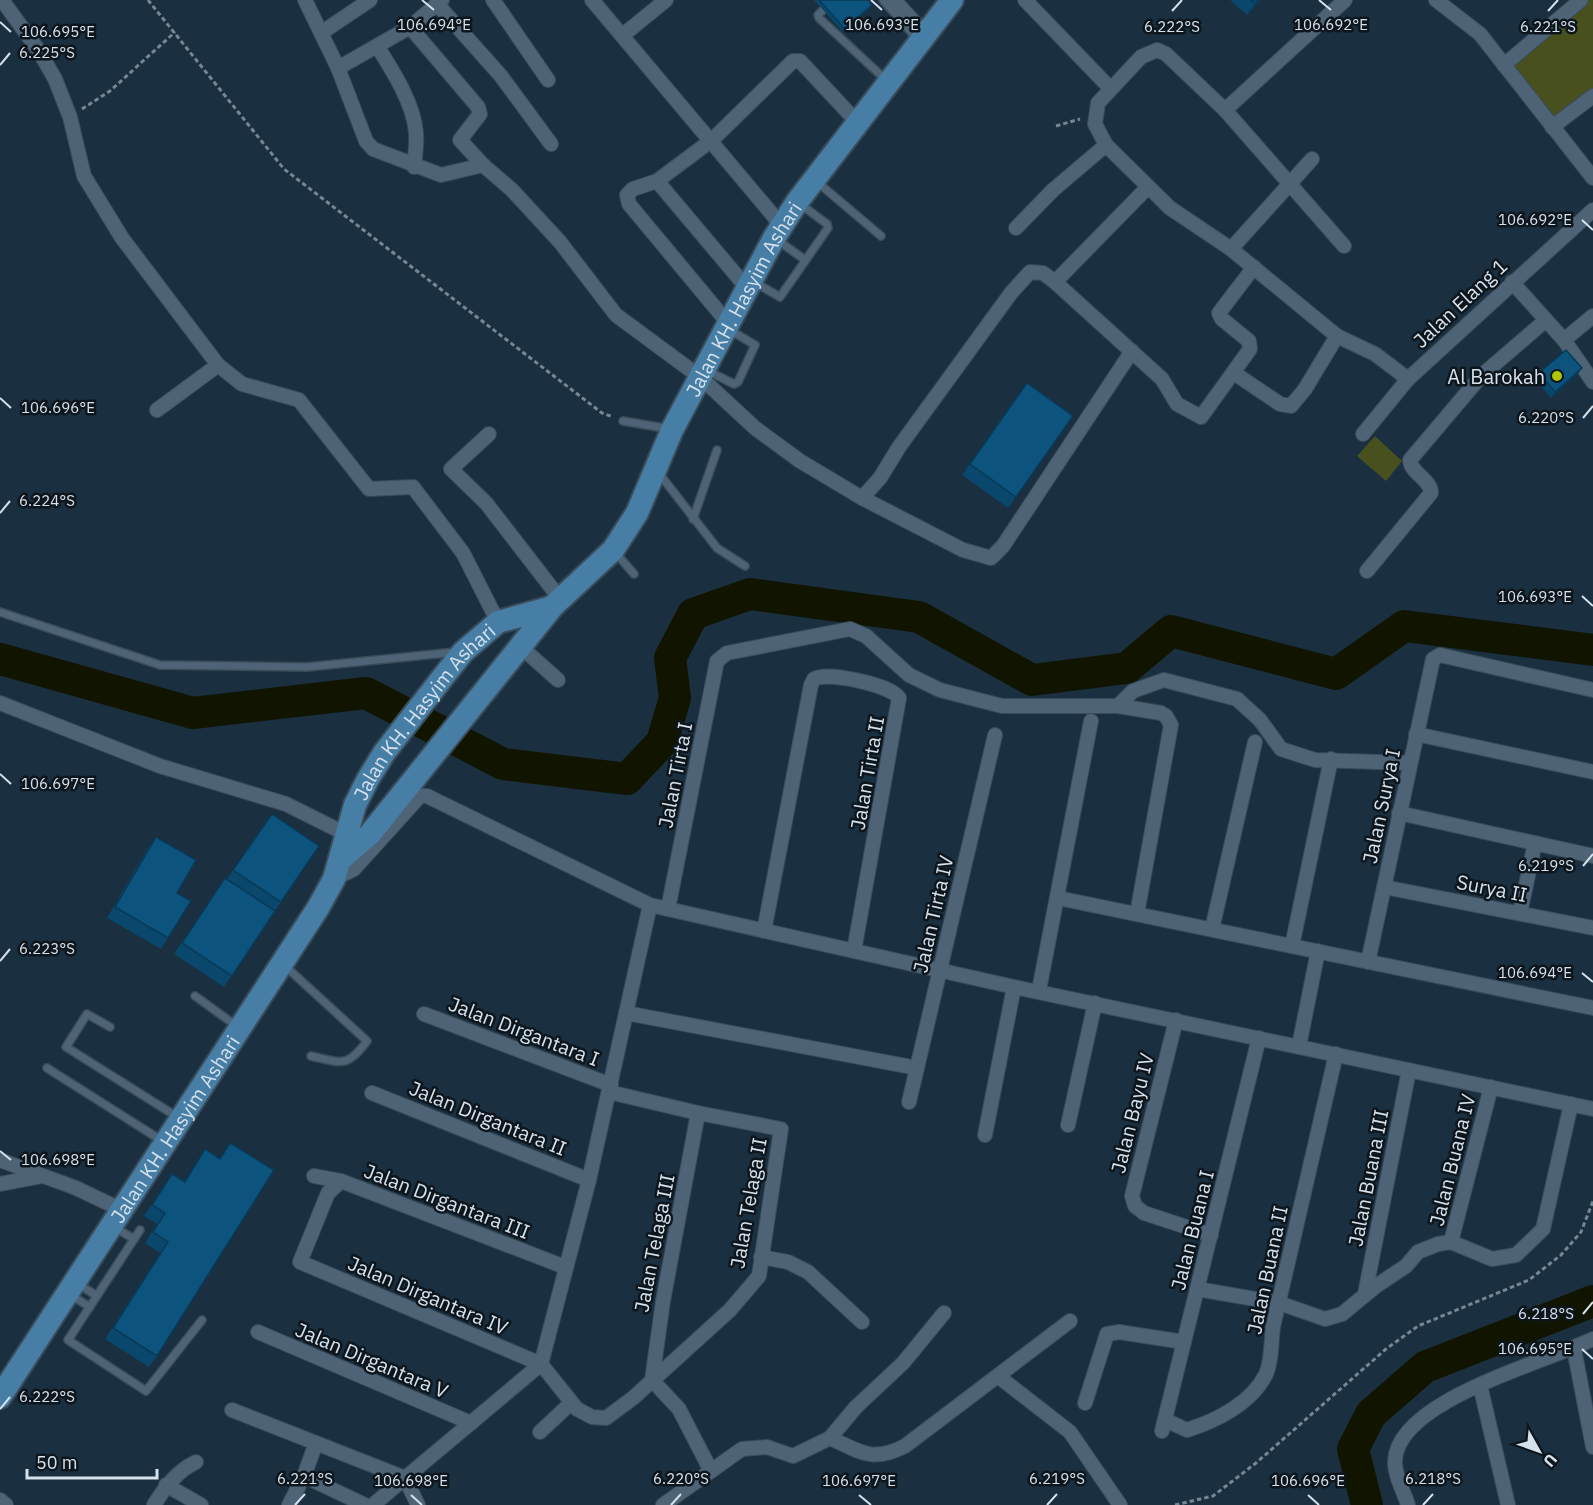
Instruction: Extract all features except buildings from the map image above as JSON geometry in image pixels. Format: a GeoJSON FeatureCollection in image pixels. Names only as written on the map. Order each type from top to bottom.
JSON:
{"type":"FeatureCollection","features":[{"type":"Feature","properties":{"kind":"main road","name":"Jalan KH. Hasyim Ashari"},"geometry":{"type":"LineString","coordinates":[[0,1397],[240,1029],[338,869],[370,834],[410,780],[556,604],[613,550],[637,513],[672,430],[778,232],[797,202],[952,0]]}},
{"type":"Feature","properties":{"kind":"main road","name":"Jalan KH. Hasyim Ashari"},"geometry":{"type":"LineString","coordinates":[[338,869],[355,805],[384,753],[463,652],[498,622],[556,604]]}},
{"type":"Feature","properties":{"kind":"street"},"geometry":{"type":"LineString","coordinates":[[2,0],[39,51],[55,79],[70,117],[84,176],[93,192],[122,238],[218,365],[242,384],[299,400],[369,489],[413,487],[463,553],[498,622]]}},
{"type":"Feature","properties":{"kind":"street"},"geometry":{"type":"LineString","coordinates":[[305,0],[338,68],[366,141],[384,155],[441,175],[483,165]]}},
{"type":"Feature","properties":{"kind":"street"},"geometry":{"type":"LineString","coordinates":[[321,33],[370,0]]}},
{"type":"Feature","properties":{"kind":"street"},"geometry":{"type":"LineString","coordinates":[[493,0],[548,80]]}},
{"type":"Feature","properties":{"kind":"street"},"geometry":{"type":"LineString","coordinates":[[592,0],[712,140],[778,232]]}},
{"type":"Feature","properties":{"kind":"street"},"geometry":{"type":"LineString","coordinates":[[623,35],[666,0]]}},
{"type":"Feature","properties":{"kind":"street"},"geometry":{"type":"LineString","coordinates":[[894,0],[923,38]]}},
{"type":"Feature","properties":{"kind":"street"},"geometry":{"type":"LineString","coordinates":[[1025,0],[1110,88]]}},
{"type":"Feature","properties":{"kind":"street"},"geometry":{"type":"LineString","coordinates":[[1225,110],[1345,0]]}},
{"type":"Feature","properties":{"kind":"street"},"geometry":{"type":"LineString","coordinates":[[1436,0],[1480,34],[1593,178]]}},
{"type":"Feature","properties":{"kind":"street"},"geometry":{"type":"LineString","coordinates":[[1504,65],[1581,0]]}},
{"type":"Feature","properties":{"kind":"street"},"geometry":{"type":"LineString","coordinates":[[338,68],[410,27],[439,2],[501,76],[550,144]]}},
{"type":"Feature","properties":{"kind":"street"},"geometry":{"type":"LineString","coordinates":[[410,27],[478,107],[480,114],[460,140],[483,165],[512,190],[560,242],[616,315],[702,373],[755,428],[800,461],[862,498],[963,550],[991,558],[1003,546],[1132,351]]}},
{"type":"Feature","properties":{"kind":"street"},"geometry":{"type":"LineString","coordinates":[[377,46],[391,68],[410,110],[416,133],[414,167]]}},
{"type":"Feature","properties":{"kind":"street"},"geometry":{"type":"LineString","coordinates":[[1344,246],[1225,110],[1166,54],[1157,50],[1141,57],[1098,103],[1094,117],[1098,133],[1106,145],[1170,208],[1231,249],[1337,336],[1375,354],[1408,379]]}},
{"type":"Feature","properties":{"kind":"street"},"geometry":{"type":"LineString","coordinates":[[727,325],[629,204],[627,195],[633,189],[657,181],[712,140],[765,86],[797,60],[858,123]]}},
{"type":"Feature","properties":{"kind":"street"},"geometry":{"type":"LineString","coordinates":[[1552,128],[1593,96]]}},
{"type":"Feature","properties":{"kind":"street"},"geometry":{"type":"LineString","coordinates":[[1016,228],[1053,190],[1106,145]]}},
{"type":"Feature","properties":{"kind":"street"},"geometry":{"type":"LineString","coordinates":[[1231,249],[1312,159]]}},
{"type":"Feature","properties":{"kind":"street"},"geometry":{"type":"LineString","coordinates":[[657,181],[749,284]]}},
{"type":"Feature","properties":{"kind":"street"},"geometry":{"type":"LineString","coordinates":[[1055,282],[1148,187]]}},
{"type":"Feature","properties":{"kind":"street","name":"Jalan Elang 1"},"geometry":{"type":"LineString","coordinates":[[1363,434],[1408,379],[1593,210]]}},
{"type":"Feature","properties":{"kind":"street"},"geometry":{"type":"LineString","coordinates":[[862,498],[880,478],[942,387],[1026,274],[1038,271],[1055,282],[1162,379],[1177,404],[1196,416],[1205,414],[1251,345],[1222,319],[1219,313],[1254,267]]}},
{"type":"Feature","properties":{"kind":"street"},"geometry":{"type":"LineString","coordinates":[[1512,282],[1564,340],[1593,382]]}},
{"type":"Feature","properties":{"kind":"street"},"geometry":{"type":"LineString","coordinates":[[1564,340],[1593,316]]}},
{"type":"Feature","properties":{"kind":"street"},"geometry":{"type":"LineString","coordinates":[[1367,571],[1431,493],[1429,485],[1411,467],[1410,460],[1481,376],[1546,320]]}},
{"type":"Feature","properties":{"kind":"street"},"geometry":{"type":"LineString","coordinates":[[1234,373],[1280,404],[1291,406],[1305,389],[1337,336]]}},
{"type":"Feature","properties":{"kind":"street"},"geometry":{"type":"LineString","coordinates":[[157,410],[218,365]]}},
{"type":"Feature","properties":{"kind":"street"},"geometry":{"type":"LineString","coordinates":[[489,434],[451,469],[486,503],[556,604]]}},
{"type":"Feature","properties":{"kind":"street","name":"Jalan Tirta I"},"geometry":{"type":"LineString","coordinates":[[668,909],[717,661],[727,653],[850,629],[866,636],[909,675],[940,690],[1002,706],[1118,706]]}},
{"type":"Feature","properties":{"kind":"street"},"geometry":{"type":"LineString","coordinates":[[521,647],[558,680]]}},
{"type":"Feature","properties":{"kind":"street","name":"Jalan Surya I"},"geometry":{"type":"LineString","coordinates":[[1368,962],[1433,659],[1440,655],[1593,690]]}},
{"type":"Feature","properties":{"kind":"street","name":"Jalan Tirta II"},"geometry":{"type":"LineString","coordinates":[[764,931],[811,685],[814,679],[827,674],[890,689],[899,698],[854,951]]}},
{"type":"Feature","properties":{"kind":"street"},"geometry":{"type":"LineString","coordinates":[[1118,706],[1133,691],[1164,680],[1237,699],[1260,720],[1281,749],[1315,760],[1410,763]]}},
{"type":"Feature","properties":{"kind":"street"},"geometry":{"type":"LineString","coordinates":[[0,703],[160,766],[286,804],[348,835]]}},
{"type":"Feature","properties":{"kind":"street"},"geometry":{"type":"LineString","coordinates":[[1118,706],[1161,713],[1170,720],[1171,725],[1137,914]]}},
{"type":"Feature","properties":{"kind":"street"},"geometry":{"type":"LineString","coordinates":[[1039,990],[1091,721]]}},
{"type":"Feature","properties":{"kind":"street"},"geometry":{"type":"LineString","coordinates":[[1416,734],[1593,772]]}},
{"type":"Feature","properties":{"kind":"street","name":"Jalan Tirta IV"},"geometry":{"type":"LineString","coordinates":[[909,1102],[995,735]]}},
{"type":"Feature","properties":{"kind":"street"},"geometry":{"type":"LineString","coordinates":[[1212,929],[1255,742]]}},
{"type":"Feature","properties":{"kind":"street"},"geometry":{"type":"LineString","coordinates":[[1292,946],[1331,759]]}},
{"type":"Feature","properties":{"kind":"street"},"geometry":{"type":"LineString","coordinates":[[338,869],[354,869],[420,796],[427,796],[650,906],[1014,987],[1039,990],[1593,1109]]}},
{"type":"Feature","properties":{"kind":"street"},"geometry":{"type":"LineString","coordinates":[[1399,813],[1593,856]]}},
{"type":"Feature","properties":{"kind":"street"},"geometry":{"type":"LineString","coordinates":[[1520,913],[1535,843]]}},
{"type":"Feature","properties":{"kind":"street","name":"Surya II"},"geometry":{"type":"LineString","coordinates":[[1384,887],[1593,928]]}},
{"type":"Feature","properties":{"kind":"street"},"geometry":{"type":"LineString","coordinates":[[1058,898],[1593,1008]]}},
{"type":"Feature","properties":{"kind":"street"},"geometry":{"type":"LineString","coordinates":[[373,1505],[541,1364],[589,1180],[650,906]]}},
{"type":"Feature","properties":{"kind":"street"},"geometry":{"type":"LineString","coordinates":[[1299,1046],[1318,951]]}},
{"type":"Feature","properties":{"kind":"street"},"geometry":{"type":"LineString","coordinates":[[985,1135],[1014,987]]}},
{"type":"Feature","properties":{"kind":"street"},"geometry":{"type":"LineString","coordinates":[[1068,1125],[1095,1003]]}},
{"type":"Feature","properties":{"kind":"street"},"geometry":{"type":"LineString","coordinates":[[626,1013],[917,1068]]}},
{"type":"Feature","properties":{"kind":"street","name":"Jalan Dirgantara I"},"geometry":{"type":"LineString","coordinates":[[424,1014],[610,1088]]}},
{"type":"Feature","properties":{"kind":"street","name":"Jalan Bayu IV"},"geometry":{"type":"LineString","coordinates":[[1176,1020],[1132,1196],[1138,1209],[1144,1214],[1211,1235]]}},
{"type":"Feature","properties":{"kind":"street","name":"Jalan Buana I"},"geometry":{"type":"LineString","coordinates":[[1163,1425],[1259,1038]]}},
{"type":"Feature","properties":{"kind":"street","name":"Jalan Buana II"},"geometry":{"type":"LineString","coordinates":[[1163,1425],[1187,1430],[1204,1425],[1246,1400],[1267,1372],[1279,1303],[1336,1054]]}},
{"type":"Feature","properties":{"kind":"street","name":"Jalan Buana III"},"geometry":{"type":"LineString","coordinates":[[1365,1294],[1409,1070]]}},
{"type":"Feature","properties":{"kind":"street","name":"Jalan Buana IV"},"geometry":{"type":"LineString","coordinates":[[1452,1242],[1491,1087]]}},
{"type":"Feature","properties":{"kind":"street","name":"Jalan Telaga II"},"geometry":{"type":"LineString","coordinates":[[571,1403],[591,1417],[606,1418],[615,1414],[730,1310],[759,1276],[781,1129],[698,1113],[610,1088]]}},
{"type":"Feature","properties":{"kind":"street","name":"Jalan Dirgantara II"},"geometry":{"type":"LineString","coordinates":[[372,1093],[589,1180]]}},
{"type":"Feature","properties":{"kind":"street"},"geometry":{"type":"LineString","coordinates":[[1197,1289],[1279,1303],[1325,1319],[1342,1314],[1365,1294],[1406,1266],[1418,1252],[1452,1242],[1492,1259],[1503,1259],[1516,1255],[1543,1229],[1571,1104]]}},
{"type":"Feature","properties":{"kind":"street","name":"Jalan Telaga III"},"geometry":{"type":"LineString","coordinates":[[652,1380],[663,1300],[698,1113]]}},
{"type":"Feature","properties":{"kind":"street"},"geometry":{"type":"LineString","coordinates":[[0,1160],[76,1188],[117,1218]]}},
{"type":"Feature","properties":{"kind":"street"},"geometry":{"type":"LineString","coordinates":[[0,1184],[42,1176]]}},
{"type":"Feature","properties":{"kind":"street","name":"Jalan Dirgantara III"},"geometry":{"type":"LineString","coordinates":[[314,1176],[341,1180],[565,1267]]}},
{"type":"Feature","properties":{"kind":"street","name":"Jalan Dirgantara IV"},"geometry":{"type":"LineString","coordinates":[[341,1180],[328,1193],[300,1262],[541,1364]]}},
{"type":"Feature","properties":{"kind":"street"},"geometry":{"type":"LineString","coordinates":[[761,1257],[788,1262],[808,1272],[862,1322]]}},
{"type":"Feature","properties":{"kind":"street"},"geometry":{"type":"LineString","coordinates":[[663,1505],[742,1449],[767,1447],[793,1456],[830,1438],[856,1407],[903,1363],[944,1313]]}},
{"type":"Feature","properties":{"kind":"street"},"geometry":{"type":"LineString","coordinates":[[830,1438],[865,1454],[886,1455],[905,1446],[999,1377],[1038,1342],[1070,1321]]}},
{"type":"Feature","properties":{"kind":"street","name":"Jalan Dirgantara V"},"geometry":{"type":"LineString","coordinates":[[258,1332],[471,1423]]}},
{"type":"Feature","properties":{"kind":"street"},"geometry":{"type":"LineString","coordinates":[[1085,1403],[1107,1334],[1119,1332],[1184,1342]]}},
{"type":"Feature","properties":{"kind":"street"},"geometry":{"type":"LineString","coordinates":[[1408,1505],[1395,1462],[1398,1446],[1405,1434],[1440,1403],[1593,1339]]}},
{"type":"Feature","properties":{"kind":"street"},"geometry":{"type":"LineString","coordinates":[[1574,1348],[1593,1447]]}},
{"type":"Feature","properties":{"kind":"street"},"geometry":{"type":"LineString","coordinates":[[540,1432],[571,1403],[541,1364]]}},
{"type":"Feature","properties":{"kind":"street"},"geometry":{"type":"LineString","coordinates":[[999,1377],[1070,1432],[1120,1505]]}},
{"type":"Feature","properties":{"kind":"street"},"geometry":{"type":"LineString","coordinates":[[652,1380],[679,1409],[711,1471]]}},
{"type":"Feature","properties":{"kind":"street"},"geometry":{"type":"LineString","coordinates":[[1480,1385],[1509,1505]]}},
{"type":"Feature","properties":{"kind":"street"},"geometry":{"type":"LineString","coordinates":[[232,1410],[405,1478],[418,1505]]}},
{"type":"Feature","properties":{"kind":"street"},"geometry":{"type":"LineString","coordinates":[[289,1505],[304,1476],[316,1443]]}},
{"type":"Feature","properties":{"kind":"street"},"geometry":{"type":"LineString","coordinates":[[154,1505],[166,1485],[184,1467],[196,1462]]}},
{"type":"Feature","properties":{"kind":"street"},"geometry":{"type":"LineString","coordinates":[[304,1476],[365,1505]]}},
{"type":"Feature","properties":{"kind":"street"},"geometry":{"type":"LineString","coordinates":[[166,1485],[201,1505]]}},
{"type":"Feature","properties":{"kind":"street"},"geometry":{"type":"LineString","coordinates":[[0,1500],[6,1505]]}},
{"type":"Feature","properties":{"kind":"lane"},"geometry":{"type":"LineString","coordinates":[[883,0],[923,38]]}},
{"type":"Feature","properties":{"kind":"lane"},"geometry":{"type":"LineString","coordinates":[[823,10],[818,15],[819,18],[889,83]]}},
{"type":"Feature","properties":{"kind":"lane"},"geometry":{"type":"LineString","coordinates":[[814,180],[881,236]]}},
{"type":"Feature","properties":{"kind":"lane"},"geometry":{"type":"LineString","coordinates":[[749,284],[779,298],[828,226],[797,202]]}},
{"type":"Feature","properties":{"kind":"lane"},"geometry":{"type":"LineString","coordinates":[[778,232],[805,260]]}},
{"type":"Feature","properties":{"kind":"lane"},"geometry":{"type":"LineString","coordinates":[[702,373],[734,384],[738,382],[755,345],[727,325]]}},
{"type":"Feature","properties":{"kind":"lane"},"geometry":{"type":"LineString","coordinates":[[623,421],[656,424],[672,430]]}},
{"type":"Feature","properties":{"kind":"lane"},"geometry":{"type":"LineString","coordinates":[[693,519],[717,450]]}},
{"type":"Feature","properties":{"kind":"lane"},"geometry":{"type":"LineString","coordinates":[[656,469],[717,549],[745,566]]}},
{"type":"Feature","properties":{"kind":"lane"},"geometry":{"type":"LineString","coordinates":[[613,550],[634,574]]}},
{"type":"Feature","properties":{"kind":"lane"},"geometry":{"type":"LineString","coordinates":[[0,612],[160,665],[171,666],[307,667],[463,652]]}},
{"type":"Feature","properties":{"kind":"lane"},"geometry":{"type":"LineString","coordinates":[[282,963],[367,1041],[353,1059],[342,1063],[311,1056]]}},
{"type":"Feature","properties":{"kind":"lane"},"geometry":{"type":"LineString","coordinates":[[195,996],[240,1029]]}},
{"type":"Feature","properties":{"kind":"lane"},"geometry":{"type":"LineString","coordinates":[[110,1027],[87,1014],[66,1047],[181,1119]]}},
{"type":"Feature","properties":{"kind":"lane"},"geometry":{"type":"LineString","coordinates":[[47,1068],[166,1143]]}},
{"type":"Feature","properties":{"kind":"lane"},"geometry":{"type":"LineString","coordinates":[[117,1218],[134,1239]]}},
{"type":"Feature","properties":{"kind":"lane"},"geometry":{"type":"LineString","coordinates":[[140,1230],[68,1340],[146,1391],[202,1320]]}},
{"type":"Feature","properties":{"kind":"lane"},"geometry":{"type":"LineString","coordinates":[[72,1288],[97,1296]]}},
{"type":"Feature","properties":{"kind":"lane"},"geometry":{"type":"LineString","coordinates":[[72,1288],[90,1307]]}},
{"type":"Feature","properties":{"kind":"path"},"geometry":{"type":"LineString","coordinates":[[148,0],[284,169],[602,413],[623,421]]}},
{"type":"Feature","properties":{"kind":"path"},"geometry":{"type":"LineString","coordinates":[[70,117],[110,91],[175,32]]}},
{"type":"Feature","properties":{"kind":"path"},"geometry":{"type":"LineString","coordinates":[[1056,126],[1094,117]]}},
{"type":"Feature","properties":{"kind":"path"},"geometry":{"type":"LineString","coordinates":[[1175,1505],[1214,1496],[1256,1463],[1378,1356],[1418,1326],[1529,1280],[1561,1255],[1581,1232],[1593,1201]]}},
{"type":"Feature","properties":{"kind":"green space"},"geometry":{"type":"Polygon","coordinates":[[[1588,0],[1593,0],[1593,91],[1553,121],[1509,66],[1588,0]]]}},
{"type":"Feature","properties":{"kind":"green space"},"geometry":{"type":"Polygon","coordinates":[[[1375,436],[1402,461],[1386,481],[1357,456],[1375,436]]]}},
{"type":"Feature","properties":{"kind":"waterway"},"geometry":{"type":"LineString","coordinates":[[0,659],[193,713],[366,693],[503,764],[627,779],[662,742],[675,698],[670,658],[693,614],[750,594],[919,617],[1032,680],[1127,668],[1171,631],[1336,674],[1404,626],[1593,650]]}},
{"type":"Feature","properties":{"kind":"waterway"},"geometry":{"type":"LineString","coordinates":[[1367,1505],[1353,1449],[1371,1414],[1425,1367],[1593,1301]]}},
{"type":"Feature","properties":{"kind":"place","name":"Al Barokah"},"geometry":{"type":"Point","coordinates":[1557,376]}}]}
